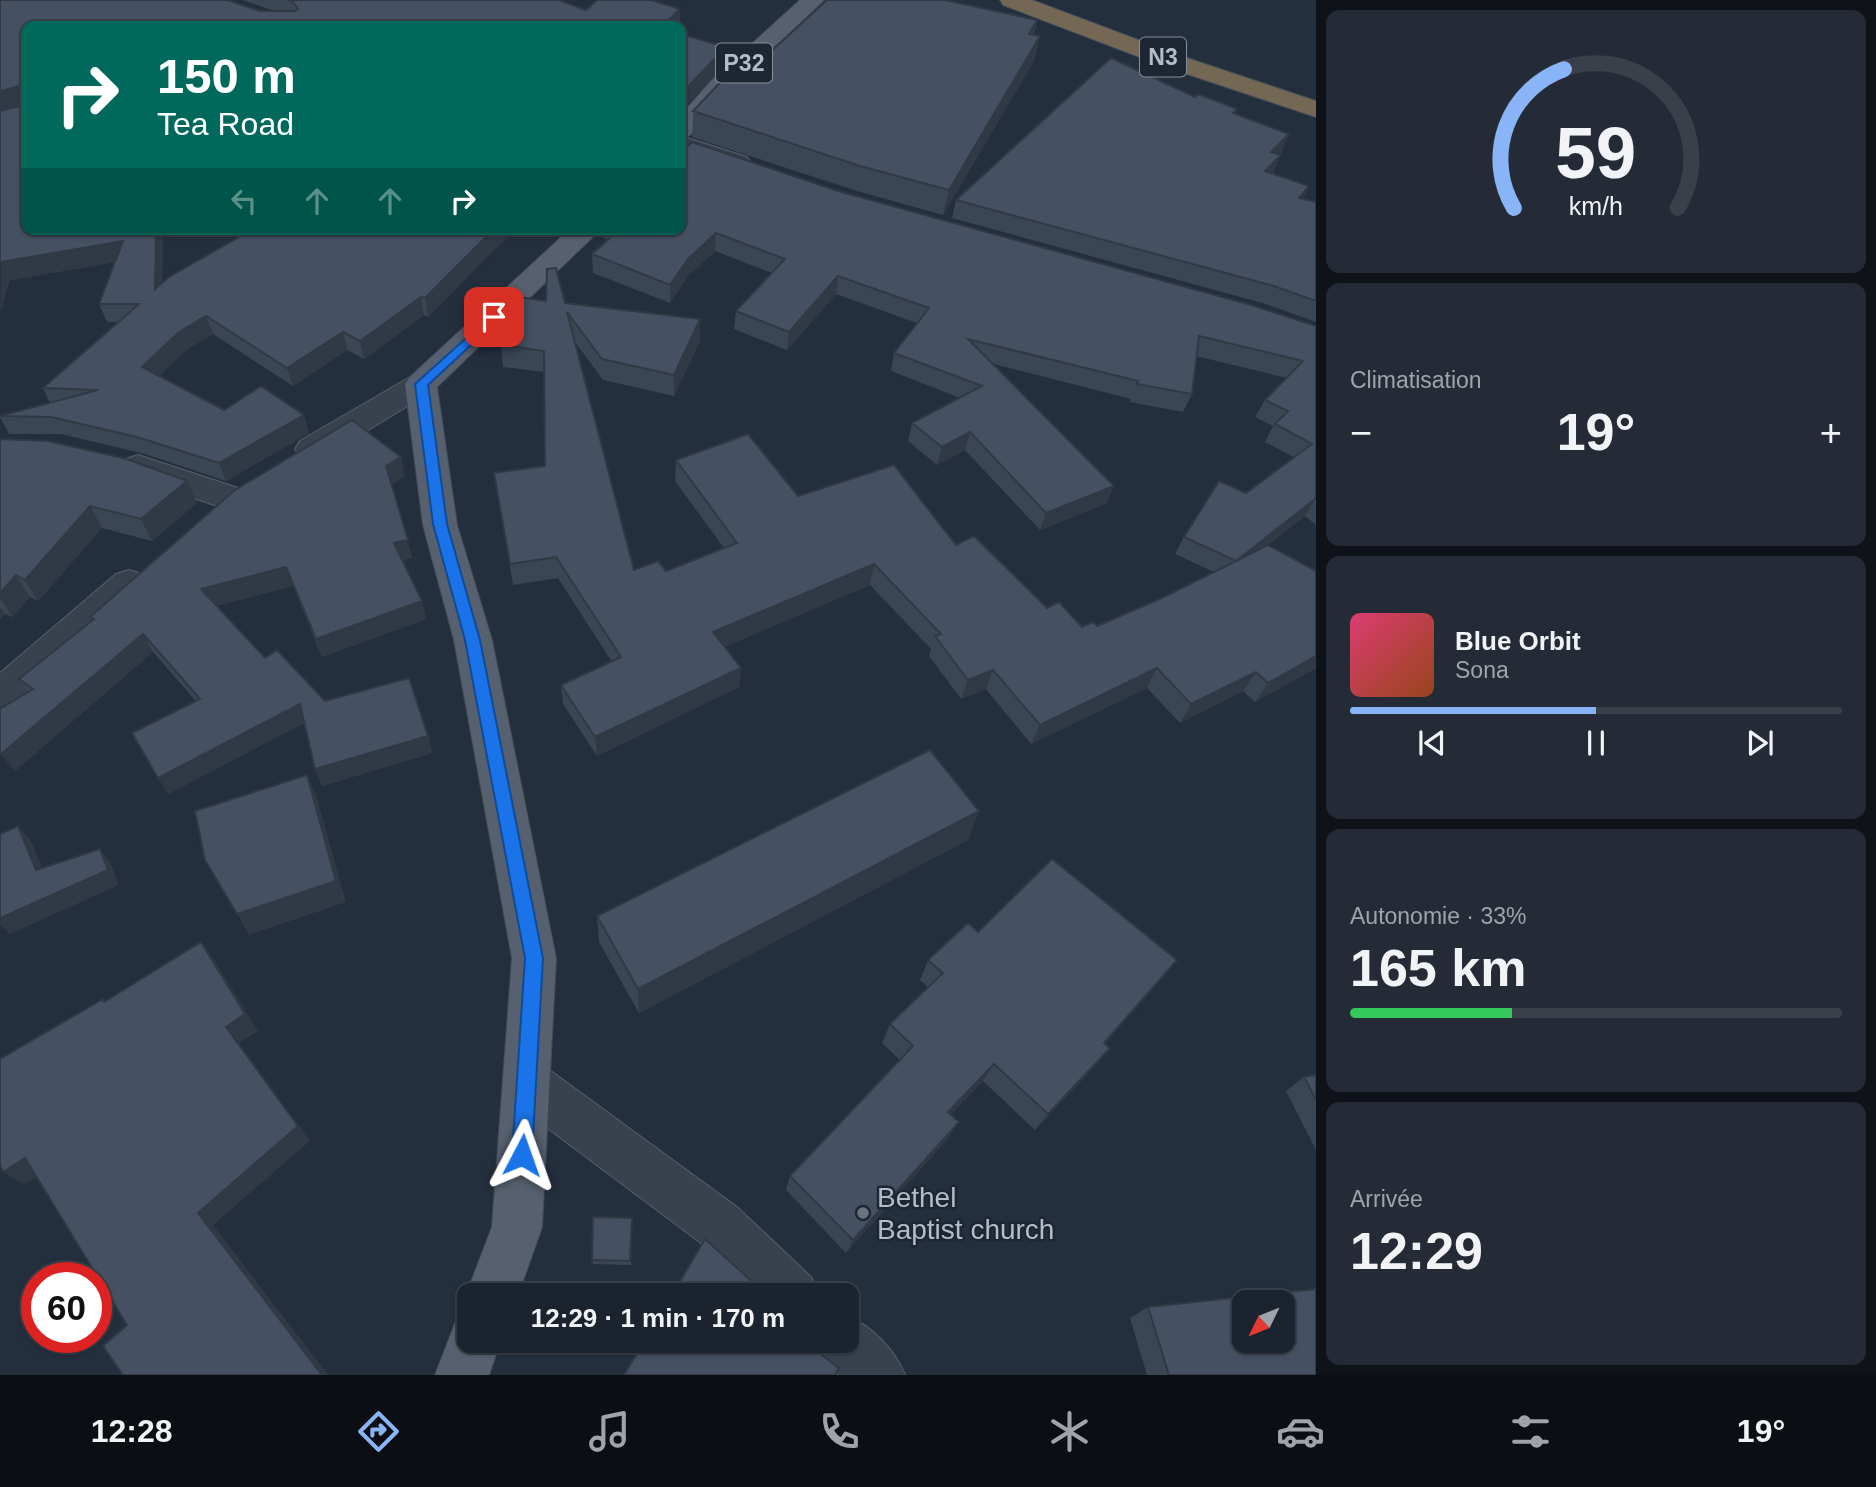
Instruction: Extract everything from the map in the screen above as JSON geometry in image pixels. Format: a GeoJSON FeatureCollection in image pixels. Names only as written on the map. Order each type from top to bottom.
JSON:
{"type":"FeatureCollection","features":[{"type":"Feature","properties":{"kind":"highway","name":"N3"},"geometry":{"type":"LineString","coordinates":[[1011,0],[1172,61],[1316,109]]}},
{"type":"Feature","properties":{"kind":"main road","name":"P32"},"geometry":{"type":"LineString","coordinates":[[686,124],[721,85],[813,0]]}},
{"type":"Feature","properties":{"kind":"main road"},"geometry":{"type":"LineString","coordinates":[[496,1283],[517,1227],[534,958],[473,640],[440,524],[421,384],[581,235]]}},
{"type":"Feature","properties":{"kind":"main road"},"geometry":{"type":"LineString","coordinates":[[462,1375],[470,1353]]}},
{"type":"Feature","properties":{"kind":"street"},"geometry":{"type":"LineString","coordinates":[[686,146],[757,170]]}},
{"type":"Feature","properties":{"kind":"street"},"geometry":{"type":"LineString","coordinates":[[289,462],[421,384]]}},
{"type":"Feature","properties":{"kind":"street"},"geometry":{"type":"LineString","coordinates":[[108,460],[241,491],[198,525]]}},
{"type":"Feature","properties":{"kind":"street"},"geometry":{"type":"LineString","coordinates":[[0,696],[157,560]]}},
{"type":"Feature","properties":{"kind":"street"},"geometry":{"type":"LineString","coordinates":[[527,1083],[719,1225],[780,1283]]}},
{"type":"Feature","properties":{"kind":"street"},"geometry":{"type":"LineString","coordinates":[[855,1353],[878,1375]]}},
{"type":"Feature","properties":{"kind":"building"},"geometry":{"type":"Polygon","coordinates":[[[0,0],[227,0],[260,11],[295,11],[298,9],[288,0],[558,0],[586,10],[597,0],[651,0],[680,9],[668,21],[21,21],[21,235],[156,235],[155,289],[169,277],[242,235],[488,235],[425,298],[421,297],[360,341],[343,332],[287,368],[206,316],[179,332],[142,367],[224,410],[261,386],[304,415],[219,463],[137,437],[51,417],[0,416],[98,390],[43,388],[139,304],[99,304],[123,241],[1,262],[0,265],[0,111],[20,106],[20,86],[0,91],[0,0]]]}},
{"type":"Feature","properties":{"kind":"building"},"geometry":{"type":"Polygon","coordinates":[[[827,0],[945,0],[1037,20],[1029,34],[1040,36],[949,190],[860,166],[693,111],[753,48],[769,53],[827,0]]]}},
{"type":"Feature","properties":{"kind":"building"},"geometry":{"type":"Polygon","coordinates":[[[686,35],[726,47],[686,89],[686,35]]]}},
{"type":"Feature","properties":{"kind":"building"},"geometry":{"type":"Polygon","coordinates":[[[1111,58],[1195,97],[1198,94],[1237,109],[1233,113],[1289,134],[1271,152],[1281,155],[1265,171],[1309,186],[1299,198],[1316,202],[1316,301],[1274,286],[956,200],[1111,58]]]}},
{"type":"Feature","properties":{"kind":"building"},"geometry":{"type":"Polygon","coordinates":[[[692,142],[838,191],[1251,305],[1316,326],[1316,499],[1236,561],[1184,537],[1219,481],[1246,493],[1312,444],[1275,424],[1288,411],[1265,400],[1303,361],[1199,336],[1192,394],[1137,384],[1138,381],[968,339],[1114,486],[1046,513],[970,432],[942,447],[912,423],[982,386],[894,353],[929,308],[838,276],[789,332],[736,311],[785,259],[716,233],[688,259],[670,285],[592,254],[613,235],[686,235],[686,147],[692,142]]]}},
{"type":"Feature","properties":{"kind":"building"},"geometry":{"type":"Polygon","coordinates":[[[556,268],[565,303],[700,319],[674,375],[602,359],[567,312],[634,570],[658,561],[666,571],[737,543],[676,460],[748,434],[798,496],[894,465],[956,545],[974,536],[1047,608],[1059,602],[1082,627],[1093,622],[1097,626],[1162,598],[1268,545],[1316,571],[1316,656],[1268,683],[1256,672],[1191,704],[1157,668],[1040,725],[993,670],[968,680],[935,636],[941,634],[874,564],[713,632],[741,668],[595,737],[561,685],[621,657],[556,557],[510,564],[494,473],[545,466],[544,351],[501,345],[520,297],[546,301],[547,269],[556,268]]]}},
{"type":"Feature","properties":{"kind":"building"},"geometry":{"type":"Polygon","coordinates":[[[352,420],[401,457],[386,466],[408,540],[394,543],[422,601],[316,639],[286,567],[201,589],[265,658],[277,650],[325,701],[409,678],[428,736],[315,769],[300,704],[158,778],[132,733],[200,699],[143,634],[1,754],[0,709],[33,689],[19,679],[94,619],[90,617],[235,490],[352,420]]]}},
{"type":"Feature","properties":{"kind":"building"},"geometry":{"type":"Polygon","coordinates":[[[0,439],[48,441],[127,459],[187,481],[141,519],[90,506],[25,580],[16,575],[0,593],[0,439]]]}},
{"type":"Feature","properties":{"kind":"building"},"geometry":{"type":"Polygon","coordinates":[[[930,750],[979,811],[638,989],[597,916],[930,750]]]}},
{"type":"Feature","properties":{"kind":"building"},"geometry":{"type":"Polygon","coordinates":[[[307,775],[336,881],[237,914],[205,860],[195,811],[307,775]]]}},
{"type":"Feature","properties":{"kind":"building"},"geometry":{"type":"Polygon","coordinates":[[[18,826],[36,870],[100,849],[108,870],[0,918],[0,834],[18,826]]]}},
{"type":"Feature","properties":{"kind":"building"},"geometry":{"type":"Polygon","coordinates":[[[1052,859],[1177,960],[1104,1043],[1110,1048],[1048,1114],[994,1064],[948,1112],[959,1122],[853,1240],[790,1176],[913,1046],[890,1024],[943,973],[928,960],[968,923],[978,932],[1052,859]]]}},
{"type":"Feature","properties":{"kind":"building"},"geometry":{"type":"Polygon","coordinates":[[[201,942],[245,1014],[226,1027],[298,1126],[198,1213],[322,1375],[123,1375],[108,1353],[112,1353],[112,1338],[127,1325],[112,1300],[112,1262],[89,1262],[25,1158],[3,1172],[0,1164],[0,1059],[103,999],[104,1002],[201,942]]]}},
{"type":"Feature","properties":{"kind":"building"},"geometry":{"type":"Polygon","coordinates":[[[1316,1075],[1316,1100],[1304,1077],[1316,1075]]]}},
{"type":"Feature","properties":{"kind":"building"},"geometry":{"type":"Polygon","coordinates":[[[593,1217],[632,1218],[630,1261],[592,1260],[593,1217]]]}},
{"type":"Feature","properties":{"kind":"building"},"geometry":{"type":"Polygon","coordinates":[[[705,1239],[754,1283],[679,1283],[705,1239]]]}},
{"type":"Feature","properties":{"kind":"building"},"geometry":{"type":"Polygon","coordinates":[[[1316,1289],[1316,1375],[1169,1375],[1148,1307],[1232,1298],[1232,1353],[1295,1353],[1295,1291],[1316,1289]]]}},
{"type":"Feature","properties":{"kind":"building"},"geometry":{"type":"Polygon","coordinates":[[[637,1353],[821,1353],[839,1368],[835,1375],[624,1375],[637,1353]]]}},
{"type":"Feature","properties":{"kind":"place","name":"Bethel Baptist church"},"geometry":{"type":"Point","coordinates":[863,1213]}},
{"type":"Feature","properties":{"kind":"route"},"geometry":{"type":"LineString","coordinates":[[494,317],[421,384],[440,524],[473,640],[534,958],[522,1155]]}}]}
